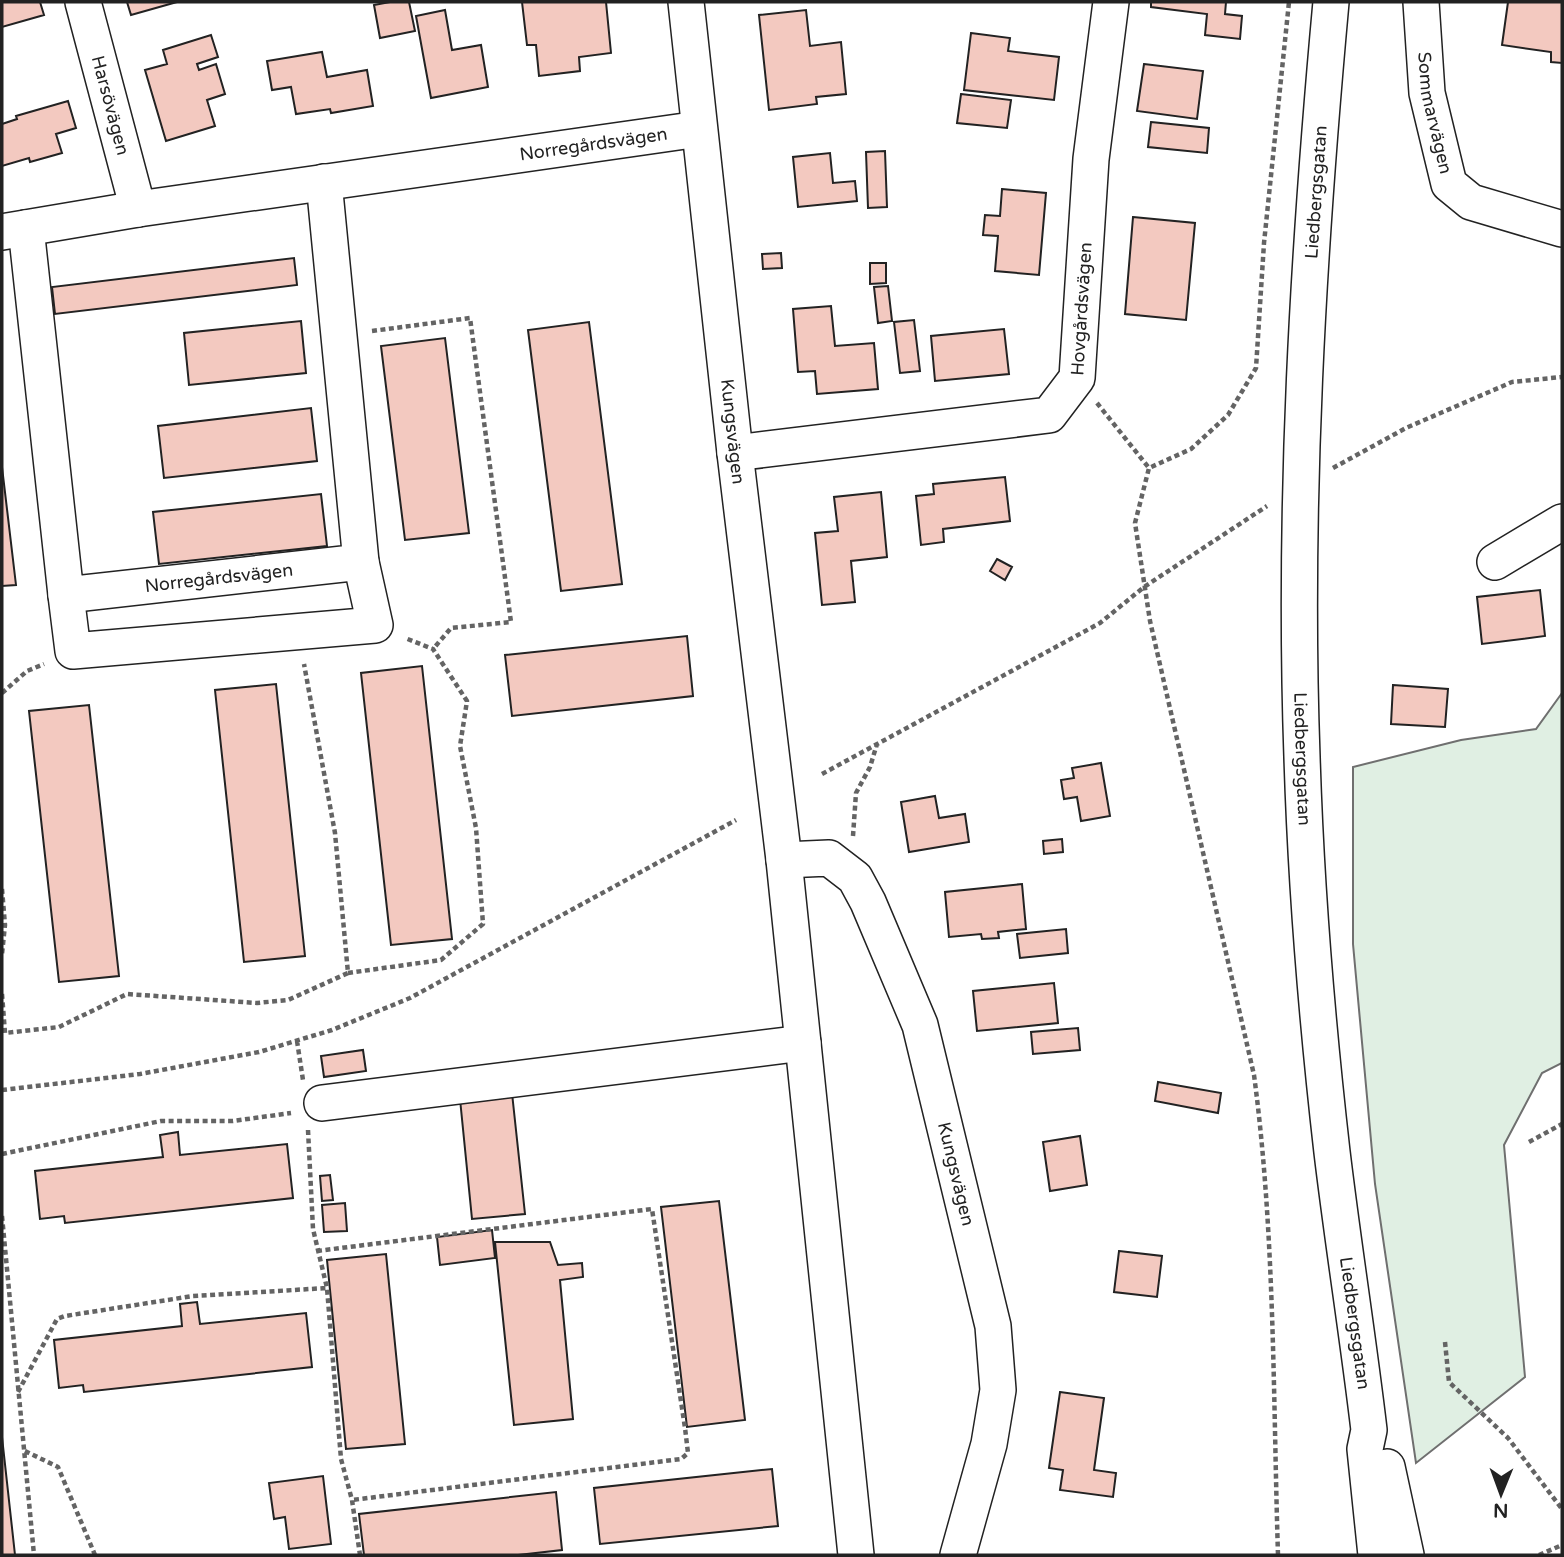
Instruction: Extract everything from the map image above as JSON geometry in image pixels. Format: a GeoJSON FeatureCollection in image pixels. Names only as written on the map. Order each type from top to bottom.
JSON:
{"type":"FeatureCollection","features":[{"type":"Feature","properties":{"kind":"street","name":"Harsövägen"},"geometry":{"type":"LineString","coordinates":[[83,2],[138,209]]}},
{"type":"Feature","properties":{"kind":"street","name":"Kungsvägen"},"geometry":{"type":"LineString","coordinates":[[686,2],[735,453],[784,860],[856,1555]]}},
{"type":"Feature","properties":{"kind":"street","name":"Hovgårdsvägen"},"geometry":{"type":"LineString","coordinates":[[735,453],[1049,415],[1077,378],[1091,159],[1111,2]]}},
{"type":"Feature","properties":{"kind":"street","name":"Liedbergsgatan"},"geometry":{"type":"LineString","coordinates":[[1331,2],[1323,83],[1304,375],[1299,636],[1302,760],[1317,1006],[1333,1153],[1370,1430],[1365,1449],[1377,1555]]}},
{"type":"Feature","properties":{"kind":"street","name":"Liedbergsgatan"},"geometry":{"type":"LineString","coordinates":[[1323,83],[1342,2]]}},
{"type":"Feature","properties":{"kind":"street","name":"Sommarvägen"},"geometry":{"type":"LineString","coordinates":[[1421,2],[1427,93],[1449,184],[1471,202],[1562,229]]}},
{"type":"Feature","properties":{"kind":"street","name":"Norregårdsvägen"},"geometry":{"type":"LineString","coordinates":[[361,562],[66,595],[14,230],[138,209],[699,129]]}},
{"type":"Feature","properties":{"kind":"street"},"geometry":{"type":"LineString","coordinates":[[66,595],[73,651],[375,625],[361,562],[324,182]]}},
{"type":"Feature","properties":{"kind":"street"},"geometry":{"type":"LineString","coordinates":[[1495,562],[1562,522]]}},
{"type":"Feature","properties":{"kind":"street","name":"Kungsvägen"},"geometry":{"type":"LineString","coordinates":[[784,860],[829,858],[855,878],[868,902],[920,1025],[993,1326],[998,1390],[989,1444],[958,1555]]}},
{"type":"Feature","properties":{"kind":"street"},"geometry":{"type":"LineString","coordinates":[[314,1107],[803,1043]]}},
{"type":"Feature","properties":{"kind":"street","name":"Liedbergsgatan"},"geometry":{"type":"LineString","coordinates":[[1370,1430],[1383,1448],[1406,1555]]}},
{"type":"Feature","properties":{"kind":"path"},"geometry":{"type":"LineString","coordinates":[[1149,468],[1191,449],[1228,415],[1256,368],[1264,243],[1289,2]]}},
{"type":"Feature","properties":{"kind":"path"},"geometry":{"type":"LineString","coordinates":[[339,336],[470,318],[511,622],[451,628],[433,649]]}},
{"type":"Feature","properties":{"kind":"path"},"geometry":{"type":"LineString","coordinates":[[1329,470],[1406,428],[1512,382],[1562,377]]}},
{"type":"Feature","properties":{"kind":"path"},"geometry":{"type":"LineString","coordinates":[[1077,378],[1149,468]]}},
{"type":"Feature","properties":{"kind":"path"},"geometry":{"type":"LineString","coordinates":[[1149,468],[1135,523],[1144,587],[1256,1088],[1263,1142],[1278,1555]]}},
{"type":"Feature","properties":{"kind":"path"},"geometry":{"type":"LineString","coordinates":[[822,774],[1100,623],[1144,587],[1268,505]]}},
{"type":"Feature","properties":{"kind":"path"},"geometry":{"type":"LineString","coordinates":[[2,994],[5,1032],[59,1027],[127,994],[257,1003],[288,1000],[348,973],[441,960],[483,924],[476,828],[460,746],[467,701],[433,649],[375,625]]}},
{"type":"Feature","properties":{"kind":"path"},"geometry":{"type":"LineString","coordinates":[[298,632],[335,833],[348,973]]}},
{"type":"Feature","properties":{"kind":"path"},"geometry":{"type":"LineString","coordinates":[[2,692],[27,671],[73,651]]}},
{"type":"Feature","properties":{"kind":"path"},"geometry":{"type":"LineString","coordinates":[[855,878],[853,819],[856,793],[870,766],[877,744]]}},
{"type":"Feature","properties":{"kind":"path"},"geometry":{"type":"LineString","coordinates":[[2,1090],[140,1074],[259,1052],[332,1030],[410,998],[736,820]]}},
{"type":"Feature","properties":{"kind":"path"},"geometry":{"type":"LineString","coordinates":[[2,889],[5,925],[2,954]]}},
{"type":"Feature","properties":{"kind":"path"},"geometry":{"type":"LineString","coordinates":[[297,1041],[314,1107],[313,1229],[327,1288],[341,1459],[352,1500],[360,1555]]}},
{"type":"Feature","properties":{"kind":"path"},"geometry":{"type":"LineString","coordinates":[[2,1154],[161,1121],[233,1121],[314,1107]]}},
{"type":"Feature","properties":{"kind":"path"},"geometry":{"type":"LineString","coordinates":[[1529,1142],[1562,1124]]}},
{"type":"Feature","properties":{"kind":"path"},"geometry":{"type":"LineString","coordinates":[[317,1251],[652,1209],[685,1428],[688,1453],[681,1459],[352,1500]]}},
{"type":"Feature","properties":{"kind":"path"},"geometry":{"type":"LineString","coordinates":[[2,1216],[34,1555]]}},
{"type":"Feature","properties":{"kind":"path"},"geometry":{"type":"LineString","coordinates":[[18,1392],[57,1319],[65,1316],[193,1296],[327,1288]]}},
{"type":"Feature","properties":{"kind":"path"},"geometry":{"type":"LineString","coordinates":[[1445,1342],[1449,1382],[1508,1438],[1562,1509]]}},
{"type":"Feature","properties":{"kind":"path"},"geometry":{"type":"LineString","coordinates":[[24,1451],[58,1467],[94,1555]]}},
{"type":"Feature","properties":{"kind":"path"},"geometry":{"type":"LineString","coordinates":[[1539,1555],[1562,1545]]}},
{"type":"Feature","properties":{"kind":"green space"},"geometry":{"type":"Polygon","coordinates":[[[1562,693],[1562,1063],[1542,1073],[1504,1145],[1525,1377],[1416,1463],[1375,1184],[1353,944],[1353,767],[1461,740],[1536,729],[1562,693]]]}},
{"type":"Feature","properties":{"kind":"building"},"geometry":{"type":"Polygon","coordinates":[[[2,2],[40,2],[44,15],[2,27],[2,2]]]}},
{"type":"Feature","properties":{"kind":"building"},"geometry":{"type":"Polygon","coordinates":[[[127,2],[177,2],[131,15],[127,2]]]}},
{"type":"Feature","properties":{"kind":"building"},"geometry":{"type":"Polygon","coordinates":[[[409,2],[415,31],[380,38],[374,5],[409,2]]]}},
{"type":"Feature","properties":{"kind":"building"},"geometry":{"type":"Polygon","coordinates":[[[522,2],[606,2],[611,53],[579,57],[580,71],[539,76],[536,45],[527,45],[522,2]]]}},
{"type":"Feature","properties":{"kind":"building"},"geometry":{"type":"Polygon","coordinates":[[[1151,2],[1226,2],[1225,14],[1242,16],[1240,39],[1205,35],[1207,14],[1151,7],[1151,2]]]}},
{"type":"Feature","properties":{"kind":"building"},"geometry":{"type":"Polygon","coordinates":[[[1508,2],[1562,2],[1562,63],[1551,62],[1551,52],[1502,45],[1508,2]]]}},
{"type":"Feature","properties":{"kind":"building"},"geometry":{"type":"Polygon","coordinates":[[[445,10],[452,50],[481,45],[488,87],[431,98],[416,16],[445,10]]]}},
{"type":"Feature","properties":{"kind":"building"},"geometry":{"type":"Polygon","coordinates":[[[806,10],[810,46],[841,42],[846,94],[816,97],[817,104],[769,110],[759,15],[806,10]]]}},
{"type":"Feature","properties":{"kind":"building"},"geometry":{"type":"Polygon","coordinates":[[[971,33],[1010,38],[1008,51],[1059,57],[1054,100],[964,90],[971,33]]]}},
{"type":"Feature","properties":{"kind":"building"},"geometry":{"type":"Polygon","coordinates":[[[211,35],[218,57],[197,64],[199,70],[216,64],[225,94],[207,100],[215,126],[166,141],[145,70],[167,64],[163,50],[211,35]]]}},
{"type":"Feature","properties":{"kind":"building"},"geometry":{"type":"Polygon","coordinates":[[[322,52],[327,77],[367,70],[373,106],[331,113],[330,109],[296,114],[291,87],[272,90],[267,61],[322,52]]]}},
{"type":"Feature","properties":{"kind":"building"},"geometry":{"type":"Polygon","coordinates":[[[1144,64],[1203,71],[1197,119],[1137,111],[1144,64]]]}},
{"type":"Feature","properties":{"kind":"building"},"geometry":{"type":"Polygon","coordinates":[[[961,94],[1011,100],[1007,128],[957,123],[961,94]]]}},
{"type":"Feature","properties":{"kind":"building"},"geometry":{"type":"Polygon","coordinates":[[[68,101],[76,128],[56,134],[62,153],[30,162],[29,158],[2,166],[2,124],[17,119],[16,116],[68,101]]]}},
{"type":"Feature","properties":{"kind":"building"},"geometry":{"type":"Polygon","coordinates":[[[1151,122],[1209,128],[1207,153],[1148,147],[1151,122]]]}},
{"type":"Feature","properties":{"kind":"building"},"geometry":{"type":"Polygon","coordinates":[[[885,151],[887,207],[868,208],[866,152],[885,151]]]}},
{"type":"Feature","properties":{"kind":"building"},"geometry":{"type":"Polygon","coordinates":[[[830,153],[833,183],[855,181],[857,201],[798,207],[793,157],[830,153]]]}},
{"type":"Feature","properties":{"kind":"building"},"geometry":{"type":"Polygon","coordinates":[[[1002,189],[1046,193],[1039,275],[995,271],[998,236],[983,235],[985,215],[1000,216],[1002,189]]]}},
{"type":"Feature","properties":{"kind":"building"},"geometry":{"type":"Polygon","coordinates":[[[1133,217],[1195,223],[1186,320],[1125,314],[1133,217]]]}},
{"type":"Feature","properties":{"kind":"building"},"geometry":{"type":"Polygon","coordinates":[[[781,253],[782,268],[763,269],[762,254],[781,253]]]}},
{"type":"Feature","properties":{"kind":"building"},"geometry":{"type":"Polygon","coordinates":[[[294,258],[297,285],[55,314],[52,287],[294,258]]]}},
{"type":"Feature","properties":{"kind":"building"},"geometry":{"type":"Polygon","coordinates":[[[870,263],[886,263],[886,283],[870,284],[870,263]]]}},
{"type":"Feature","properties":{"kind":"building"},"geometry":{"type":"Polygon","coordinates":[[[888,286],[892,321],[878,323],[874,287],[888,286]]]}},
{"type":"Feature","properties":{"kind":"building"},"geometry":{"type":"Polygon","coordinates":[[[831,306],[835,346],[874,343],[878,389],[817,394],[815,371],[798,372],[793,309],[831,306]]]}},
{"type":"Feature","properties":{"kind":"building"},"geometry":{"type":"Polygon","coordinates":[[[914,320],[920,371],[900,373],[894,322],[914,320]]]}},
{"type":"Feature","properties":{"kind":"building"},"geometry":{"type":"Polygon","coordinates":[[[301,321],[306,373],[189,385],[184,333],[301,321]]]}},
{"type":"Feature","properties":{"kind":"building"},"geometry":{"type":"Polygon","coordinates":[[[589,322],[622,584],[561,591],[528,330],[589,322]]]}},
{"type":"Feature","properties":{"kind":"building"},"geometry":{"type":"Polygon","coordinates":[[[1004,329],[1009,374],[935,381],[931,336],[1004,329]]]}},
{"type":"Feature","properties":{"kind":"building"},"geometry":{"type":"Polygon","coordinates":[[[445,338],[469,533],[405,540],[381,346],[445,338]]]}},
{"type":"Feature","properties":{"kind":"building"},"geometry":{"type":"Polygon","coordinates":[[[311,408],[317,461],[164,478],[158,426],[311,408]]]}},
{"type":"Feature","properties":{"kind":"building"},"geometry":{"type":"Polygon","coordinates":[[[2,467],[16,585],[2,586],[2,467]]]}},
{"type":"Feature","properties":{"kind":"building"},"geometry":{"type":"Polygon","coordinates":[[[1005,477],[1010,521],[943,529],[944,542],[921,545],[916,496],[934,494],[933,484],[1005,477]]]}},
{"type":"Feature","properties":{"kind":"building"},"geometry":{"type":"Polygon","coordinates":[[[881,492],[887,557],[851,561],[855,602],[822,605],[815,533],[838,531],[834,497],[881,492]]]}},
{"type":"Feature","properties":{"kind":"building"},"geometry":{"type":"Polygon","coordinates":[[[321,494],[327,546],[159,564],[153,512],[321,494]]]}},
{"type":"Feature","properties":{"kind":"building"},"geometry":{"type":"Polygon","coordinates":[[[997,559],[1012,567],[1005,580],[990,571],[997,559]]]}},
{"type":"Feature","properties":{"kind":"building"},"geometry":{"type":"Polygon","coordinates":[[[1540,590],[1545,636],[1482,644],[1477,597],[1540,590]]]}},
{"type":"Feature","properties":{"kind":"building"},"geometry":{"type":"Polygon","coordinates":[[[687,636],[693,696],[512,716],[505,655],[687,636]]]}},
{"type":"Feature","properties":{"kind":"building"},"geometry":{"type":"Polygon","coordinates":[[[422,666],[452,939],[391,945],[361,673],[422,666]]]}},
{"type":"Feature","properties":{"kind":"building"},"geometry":{"type":"Polygon","coordinates":[[[276,684],[305,956],[244,962],[215,690],[276,684]]]}},
{"type":"Feature","properties":{"kind":"building"},"geometry":{"type":"Polygon","coordinates":[[[1393,685],[1448,689],[1445,727],[1391,724],[1393,685]]]}},
{"type":"Feature","properties":{"kind":"building"},"geometry":{"type":"Polygon","coordinates":[[[89,705],[119,976],[59,982],[29,711],[89,705]]]}},
{"type":"Feature","properties":{"kind":"building"},"geometry":{"type":"Polygon","coordinates":[[[1101,763],[1110,816],[1081,821],[1077,797],[1064,799],[1061,780],[1074,778],[1072,768],[1101,763]]]}},
{"type":"Feature","properties":{"kind":"building"},"geometry":{"type":"Polygon","coordinates":[[[935,796],[939,818],[965,814],[969,842],[909,852],[901,802],[935,796]]]}},
{"type":"Feature","properties":{"kind":"building"},"geometry":{"type":"Polygon","coordinates":[[[1062,839],[1063,852],[1044,854],[1043,841],[1062,839]]]}},
{"type":"Feature","properties":{"kind":"building"},"geometry":{"type":"Polygon","coordinates":[[[1022,884],[1026,929],[998,932],[999,938],[982,939],[981,934],[949,937],[945,892],[1022,884]]]}},
{"type":"Feature","properties":{"kind":"building"},"geometry":{"type":"Polygon","coordinates":[[[1066,929],[1068,953],[1020,958],[1017,934],[1066,929]]]}},
{"type":"Feature","properties":{"kind":"building"},"geometry":{"type":"Polygon","coordinates":[[[1054,983],[1058,1023],[977,1031],[973,991],[1054,983]]]}},
{"type":"Feature","properties":{"kind":"building"},"geometry":{"type":"Polygon","coordinates":[[[1078,1028],[1080,1050],[1033,1054],[1031,1032],[1078,1028]]]}},
{"type":"Feature","properties":{"kind":"building"},"geometry":{"type":"Polygon","coordinates":[[[363,1050],[366,1071],[324,1077],[321,1056],[363,1050]]]}},
{"type":"Feature","properties":{"kind":"building"},"geometry":{"type":"Polygon","coordinates":[[[1158,1082],[1221,1093],[1218,1113],[1155,1101],[1158,1082]]]}},
{"type":"Feature","properties":{"kind":"building"},"geometry":{"type":"Polygon","coordinates":[[[512,1093],[525,1214],[472,1219],[460,1099],[512,1093]]]}},
{"type":"Feature","properties":{"kind":"building"},"geometry":{"type":"Polygon","coordinates":[[[178,1132],[180,1155],[287,1144],[293,1198],[65,1223],[64,1216],[40,1219],[35,1171],[163,1157],[160,1135],[178,1132]]]}},
{"type":"Feature","properties":{"kind":"building"},"geometry":{"type":"Polygon","coordinates":[[[1080,1136],[1087,1185],[1050,1191],[1043,1142],[1080,1136]]]}},
{"type":"Feature","properties":{"kind":"building"},"geometry":{"type":"Polygon","coordinates":[[[330,1175],[333,1200],[322,1201],[320,1176],[330,1175]]]}},
{"type":"Feature","properties":{"kind":"building"},"geometry":{"type":"Polygon","coordinates":[[[719,1201],[745,1420],[687,1427],[661,1207],[719,1201]]]}},
{"type":"Feature","properties":{"kind":"building"},"geometry":{"type":"Polygon","coordinates":[[[345,1203],[347,1231],[324,1232],[322,1205],[345,1203]]]}},
{"type":"Feature","properties":{"kind":"building"},"geometry":{"type":"Polygon","coordinates":[[[492,1230],[495,1258],[440,1265],[437,1237],[492,1230]]]}},
{"type":"Feature","properties":{"kind":"building"},"geometry":{"type":"Polygon","coordinates":[[[495,1242],[550,1242],[558,1265],[582,1263],[583,1277],[560,1280],[573,1419],[514,1425],[495,1242]]]}},
{"type":"Feature","properties":{"kind":"building"},"geometry":{"type":"Polygon","coordinates":[[[1119,1251],[1162,1256],[1157,1297],[1114,1292],[1119,1251]]]}},
{"type":"Feature","properties":{"kind":"building"},"geometry":{"type":"Polygon","coordinates":[[[386,1254],[405,1444],[346,1449],[327,1260],[386,1254]]]}},
{"type":"Feature","properties":{"kind":"building"},"geometry":{"type":"Polygon","coordinates":[[[197,1302],[200,1324],[306,1313],[312,1367],[84,1392],[83,1385],[59,1388],[54,1340],[182,1326],[180,1304],[197,1302]]]}},
{"type":"Feature","properties":{"kind":"building"},"geometry":{"type":"Polygon","coordinates":[[[1060,1392],[1104,1398],[1094,1470],[1116,1473],[1113,1497],[1060,1490],[1063,1470],[1049,1468],[1060,1392]]]}},
{"type":"Feature","properties":{"kind":"building"},"geometry":{"type":"Polygon","coordinates":[[[2,1437],[15,1555],[2,1555],[2,1437]]]}},
{"type":"Feature","properties":{"kind":"building"},"geometry":{"type":"Polygon","coordinates":[[[772,1469],[778,1526],[600,1544],[594,1488],[772,1469]]]}},
{"type":"Feature","properties":{"kind":"building"},"geometry":{"type":"Polygon","coordinates":[[[323,1476],[331,1544],[289,1549],[285,1517],[274,1519],[269,1483],[323,1476]]]}},
{"type":"Feature","properties":{"kind":"building"},"geometry":{"type":"Polygon","coordinates":[[[556,1492],[562,1550],[518,1555],[364,1555],[359,1514],[556,1492]]]}}]}
